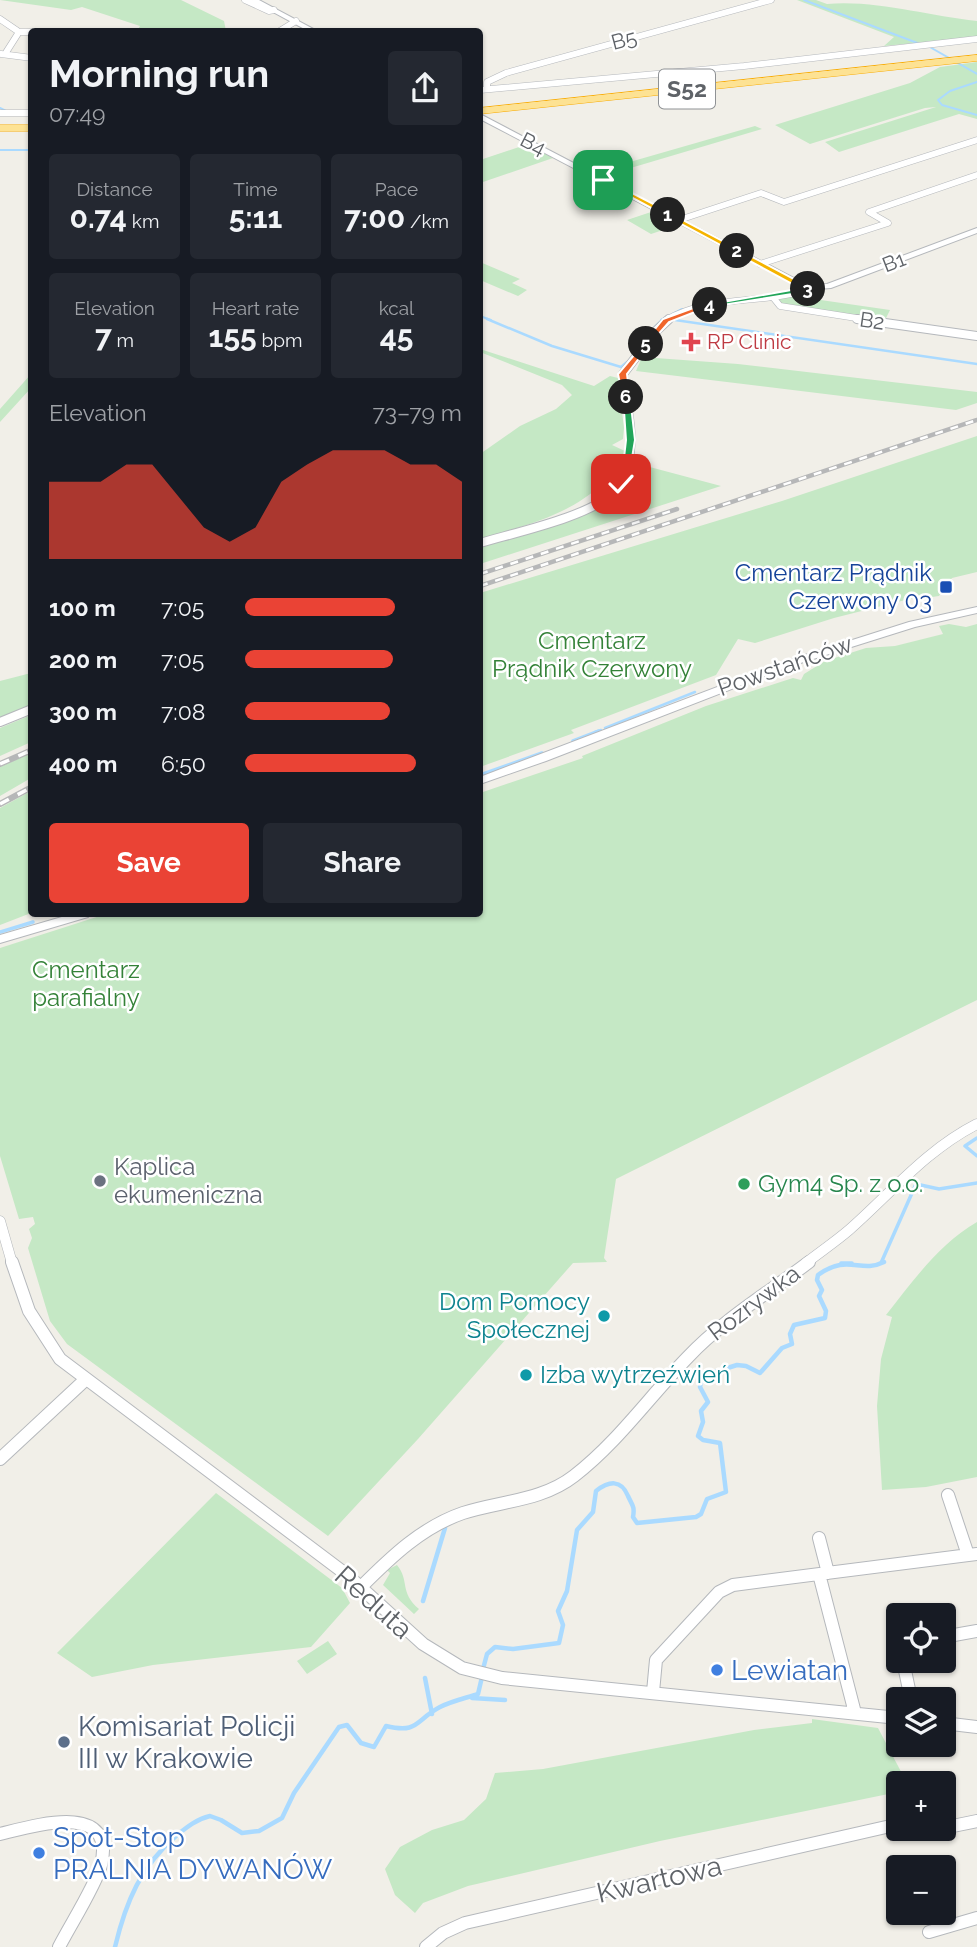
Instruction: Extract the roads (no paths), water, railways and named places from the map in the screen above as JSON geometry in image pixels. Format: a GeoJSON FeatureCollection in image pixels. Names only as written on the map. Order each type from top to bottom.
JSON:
{"type":"FeatureCollection","features":[{"type":"Feature","properties":{"kind":"highway","name":"S52"},"geometry":{"type":"LineString","coordinates":[[483,115],[977,52]]}},
{"type":"Feature","properties":{"kind":"highway","name":"S52"},"geometry":{"type":"LineString","coordinates":[[483,105],[977,58]]}},
{"type":"Feature","properties":{"kind":"highway"},"geometry":{"type":"LineString","coordinates":[[0,122],[28,122]]}},
{"type":"Feature","properties":{"kind":"highway"},"geometry":{"type":"LineString","coordinates":[[0,128],[28,128]]}},
{"type":"Feature","properties":{"kind":"street"},"geometry":{"type":"LineString","coordinates":[[245,0],[269,11],[274,10]]}},
{"type":"Feature","properties":{"kind":"street"},"geometry":{"type":"LineString","coordinates":[[254,0],[309,28]]}},
{"type":"Feature","properties":{"kind":"street","name":"B5"},"geometry":{"type":"LineString","coordinates":[[487,89],[487,82],[506,73],[771,0]]}},
{"type":"Feature","properties":{"kind":"street"},"geometry":{"type":"LineString","coordinates":[[0,19],[14,30],[28,32]]}},
{"type":"Feature","properties":{"kind":"street"},"geometry":{"type":"LineString","coordinates":[[285,28],[296,21]]}},
{"type":"Feature","properties":{"kind":"street"},"geometry":{"type":"LineString","coordinates":[[14,30],[13,41],[3,54],[28,57]]}},
{"type":"Feature","properties":{"kind":"street"},"geometry":{"type":"LineString","coordinates":[[483,90],[744,66],[977,39]]}},
{"type":"Feature","properties":{"kind":"street"},"geometry":{"type":"LineString","coordinates":[[13,41],[24,43]]}},
{"type":"Feature","properties":{"kind":"street"},"geometry":{"type":"LineString","coordinates":[[0,113],[28,113]]}},
{"type":"Feature","properties":{"kind":"street","name":"B4"},"geometry":{"type":"LineString","coordinates":[[483,117],[810,289]]}},
{"type":"Feature","properties":{"kind":"street"},"geometry":{"type":"LineString","coordinates":[[679,220],[763,193],[784,202],[977,140]]}},
{"type":"Feature","properties":{"kind":"street"},"geometry":{"type":"LineString","coordinates":[[760,264],[888,223],[869,212],[977,175]]}},
{"type":"Feature","properties":{"kind":"street","name":"B1"},"geometry":{"type":"LineString","coordinates":[[810,289],[836,284],[977,230]]}},
{"type":"Feature","properties":{"kind":"street"},"geometry":{"type":"LineString","coordinates":[[483,542],[585,509],[613,494],[621,484],[630,451],[629,420],[622,374],[653,335],[674,316],[725,301],[810,289]]}},
{"type":"Feature","properties":{"kind":"street","name":"B2"},"geometry":{"type":"LineString","coordinates":[[772,296],[780,306],[803,311],[977,336]]}},
{"type":"Feature","properties":{"kind":"street","name":"Powstańców"},"geometry":{"type":"LineString","coordinates":[[483,780],[795,661],[862,639],[977,610]]}},
{"type":"Feature","properties":{"kind":"street"},"geometry":{"type":"LineString","coordinates":[[0,722],[28,711]]}},
{"type":"Feature","properties":{"kind":"street"},"geometry":{"type":"LineString","coordinates":[[0,939],[74,917]]}},
{"type":"Feature","properties":{"kind":"street","name":"Rozrywka"},"geometry":{"type":"LineString","coordinates":[[361,1587],[399,1550],[442,1521],[528,1499],[572,1478],[629,1426],[687,1358],[722,1325],[757,1302],[849,1230],[908,1172],[961,1132],[977,1124]]}},
{"type":"Feature","properties":{"kind":"street","name":"Reduta"},"geometry":{"type":"LineString","coordinates":[[1,1229],[32,1320],[53,1350],[85,1380],[361,1587],[423,1644],[462,1668],[487,1676],[516,1680],[886,1717]]}},
{"type":"Feature","properties":{"kind":"street"},"geometry":{"type":"LineString","coordinates":[[0,1459],[85,1380]]}},
{"type":"Feature","properties":{"kind":"street"},"geometry":{"type":"LineString","coordinates":[[653,1692],[656,1660],[719,1592],[733,1585],[972,1554],[948,1495]]}},
{"type":"Feature","properties":{"kind":"street"},"geometry":{"type":"LineString","coordinates":[[819,1538],[824,1574],[855,1713]]}},
{"type":"Feature","properties":{"kind":"street"},"geometry":{"type":"LineString","coordinates":[[956,1635],[977,1631]]}},
{"type":"Feature","properties":{"kind":"street"},"geometry":{"type":"LineString","coordinates":[[956,1725],[977,1727]]}},
{"type":"Feature","properties":{"kind":"street"},"geometry":{"type":"LineString","coordinates":[[0,1834],[61,1820],[79,1821],[97,1833],[104,1854],[101,1866],[58,1947]]}},
{"type":"Feature","properties":{"kind":"street"},"geometry":{"type":"LineString","coordinates":[[956,1826],[977,1821]]}},
{"type":"Feature","properties":{"kind":"street","name":"Kwartowa"},"geometry":{"type":"LineString","coordinates":[[426,1947],[443,1933],[465,1923],[886,1827]]}},
{"type":"Feature","properties":{"kind":"street"},"geometry":{"type":"LineString","coordinates":[[956,1919],[977,1918]]}},
{"type":"Feature","properties":{"kind":"street"},"geometry":{"type":"LineString","coordinates":[[929,1932],[937,1925]]}},
{"type":"Feature","properties":{"kind":"waterway"},"geometry":{"type":"LineString","coordinates":[[804,0],[920,44]]}},
{"type":"Feature","properties":{"kind":"waterway"},"geometry":{"type":"LineString","coordinates":[[928,46],[977,74]]}},
{"type":"Feature","properties":{"kind":"waterway"},"geometry":{"type":"LineString","coordinates":[[977,82],[950,91],[938,100],[942,105],[977,115]]}},
{"type":"Feature","properties":{"kind":"waterway"},"geometry":{"type":"LineString","coordinates":[[0,108],[6,111]]}},
{"type":"Feature","properties":{"kind":"waterway"},"geometry":{"type":"LineString","coordinates":[[0,150],[28,150]]}},
{"type":"Feature","properties":{"kind":"waterway"},"geometry":{"type":"LineString","coordinates":[[661,320],[682,309]]}},
{"type":"Feature","properties":{"kind":"waterway"},"geometry":{"type":"LineString","coordinates":[[483,317],[491,320]]}},
{"type":"Feature","properties":{"kind":"waterway"},"geometry":{"type":"LineString","coordinates":[[487,319],[552,346],[621,367],[627,362]]}},
{"type":"Feature","properties":{"kind":"waterway"},"geometry":{"type":"LineString","coordinates":[[648,334],[663,319]]}},
{"type":"Feature","properties":{"kind":"waterway"},"geometry":{"type":"LineString","coordinates":[[678,320],[675,320],[977,364]]}},
{"type":"Feature","properties":{"kind":"waterway"},"geometry":{"type":"LineString","coordinates":[[605,728],[695,692]]}},
{"type":"Feature","properties":{"kind":"waterway"},"geometry":{"type":"LineString","coordinates":[[595,732],[601,730]]}},
{"type":"Feature","properties":{"kind":"waterway"},"geometry":{"type":"LineString","coordinates":[[573,741],[599,731]]}},
{"type":"Feature","properties":{"kind":"waterway"},"geometry":{"type":"LineString","coordinates":[[483,774],[542,753]]}},
{"type":"Feature","properties":{"kind":"waterway"},"geometry":{"type":"LineString","coordinates":[[0,932],[33,922]]}},
{"type":"Feature","properties":{"kind":"waterway"},"geometry":{"type":"LineString","coordinates":[[977,1138],[965,1146],[977,1156]]}},
{"type":"Feature","properties":{"kind":"waterway"},"geometry":{"type":"LineString","coordinates":[[881,1263],[916,1184],[939,1189],[977,1183]]}},
{"type":"Feature","properties":{"kind":"waterway"},"geometry":{"type":"LineString","coordinates":[[483,1669],[487,1654],[495,1647],[513,1649],[559,1643],[563,1625],[558,1611],[567,1591],[577,1530],[593,1512],[596,1491],[614,1483],[622,1487],[633,1506],[633,1517],[637,1523],[696,1517],[701,1514],[707,1499],[726,1492],[720,1443],[703,1440],[698,1436],[703,1422],[701,1411],[708,1402],[700,1387],[702,1376],[737,1365],[760,1373],[782,1348],[792,1344],[790,1334],[794,1325],[825,1318],[826,1311],[819,1296],[822,1290],[817,1280],[818,1275],[838,1265],[868,1266],[884,1262]]}},
{"type":"Feature","properties":{"kind":"waterway"},"geometry":{"type":"LineString","coordinates":[[841,1263],[852,1263]]}},
{"type":"Feature","properties":{"kind":"waterway"},"geometry":{"type":"LineString","coordinates":[[423,1601],[445,1528]]}},
{"type":"Feature","properties":{"kind":"waterway"},"geometry":{"type":"LineString","coordinates":[[432,1712],[454,1701],[478,1694],[482,1677]]}},
{"type":"Feature","properties":{"kind":"waterway"},"geometry":{"type":"LineString","coordinates":[[425,1678],[432,1712]]}},
{"type":"Feature","properties":{"kind":"waterway"},"geometry":{"type":"LineString","coordinates":[[472,1698],[505,1700]]}},
{"type":"Feature","properties":{"kind":"waterway"},"geometry":{"type":"LineString","coordinates":[[115,1947],[124,1914],[144,1872],[164,1847],[185,1829],[210,1816],[242,1833],[259,1831],[282,1818],[294,1793],[339,1727],[347,1725],[361,1743],[374,1747],[386,1726],[411,1727],[432,1712]]}},
{"type":"Feature","properties":{"kind":"railway"},"geometry":{"type":"LineString","coordinates":[[483,585],[977,420]]}},
{"type":"Feature","properties":{"kind":"railway"},"geometry":{"type":"LineString","coordinates":[[483,573],[677,509]]}},
{"type":"Feature","properties":{"kind":"railway"},"geometry":{"type":"LineString","coordinates":[[0,764],[28,752]]}},
{"type":"Feature","properties":{"kind":"railway"},"geometry":{"type":"LineString","coordinates":[[0,804],[28,789]]}},
{"type":"Feature","properties":{"kind":"place","name":"RP Clinic"},"geometry":{"type":"Point","coordinates":[691,342]}},
{"type":"Feature","properties":{"kind":"place","name":"Cmentarz Prądnik Czerwony 03"},"geometry":{"type":"Point","coordinates":[946,587]}},
{"type":"Feature","properties":{"kind":"place","name":"Kaplica ekumeniczna"},"geometry":{"type":"Point","coordinates":[100,1181]}},
{"type":"Feature","properties":{"kind":"place","name":"Gym4 Sp. z o.o."},"geometry":{"type":"Point","coordinates":[744,1184]}},
{"type":"Feature","properties":{"kind":"place","name":"Dom Pomocy Społecznej"},"geometry":{"type":"Point","coordinates":[604,1316]}},
{"type":"Feature","properties":{"kind":"place","name":"Izba wytrzeźwień"},"geometry":{"type":"Point","coordinates":[526,1375]}},
{"type":"Feature","properties":{"kind":"place","name":"Lewiatan"},"geometry":{"type":"Point","coordinates":[717,1670]}},
{"type":"Feature","properties":{"kind":"place","name":"Komisariat Policji III w Krakowie"},"geometry":{"type":"Point","coordinates":[64,1742]}},
{"type":"Feature","properties":{"kind":"place","name":"Spot-Stop PRALNIA DYWANÓW"},"geometry":{"type":"Point","coordinates":[39,1853]}},
{"type":"Feature","properties":{"kind":"park label","name":"Cmentarz Prądnik Czerwony"},"geometry":{"type":"Point","coordinates":[592,655]}},
{"type":"Feature","properties":{"kind":"park label","name":"Cmentarz parafialny"},"geometry":{"type":"Point","coordinates":[86,984]}}]}
